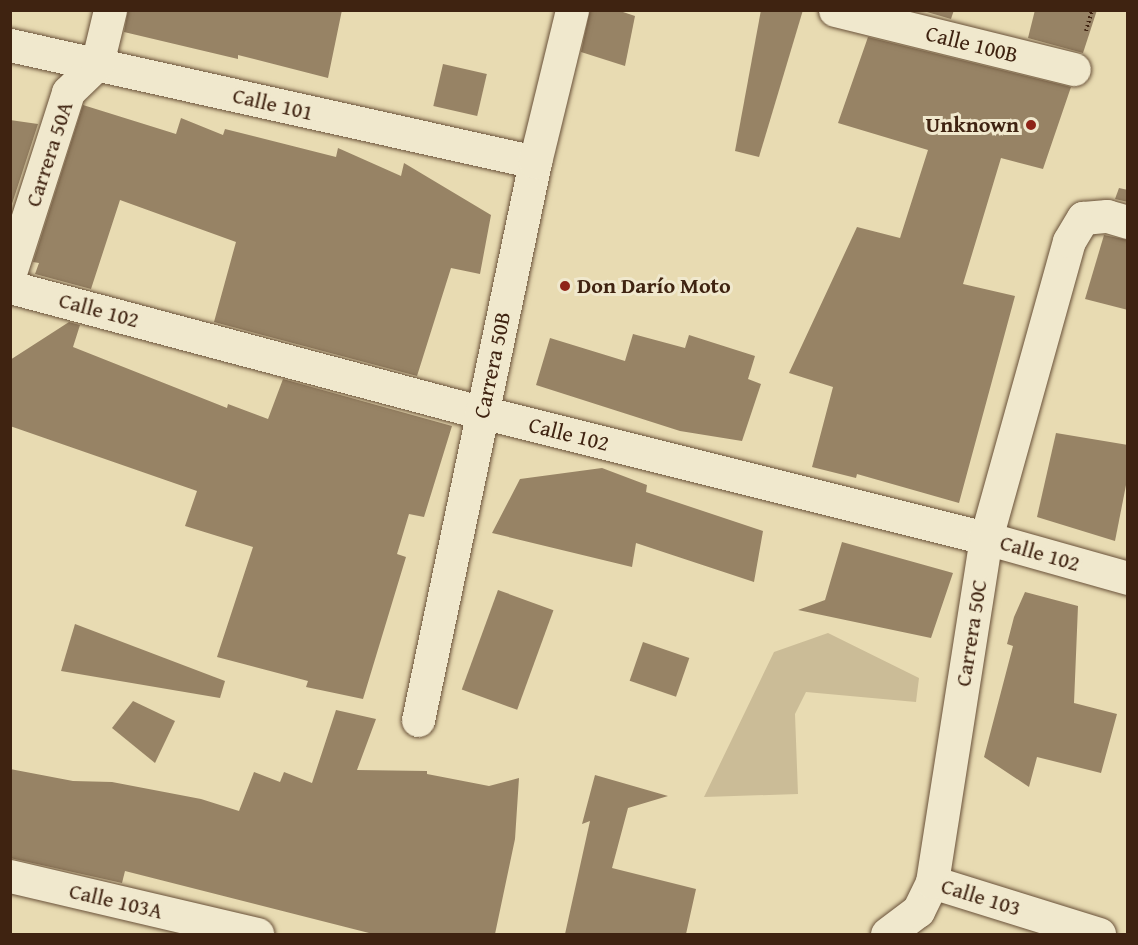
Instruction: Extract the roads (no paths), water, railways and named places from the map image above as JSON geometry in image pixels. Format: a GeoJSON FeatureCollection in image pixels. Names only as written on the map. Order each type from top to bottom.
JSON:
{"type":"FeatureCollection","features":[{"type":"Feature","properties":{"kind":"street"},"geometry":{"type":"LineString","coordinates":[[97,64],[110,10]]}},
{"type":"Feature","properties":{"kind":"street","name":"Carrera 50B"},"geometry":{"type":"LineString","coordinates":[[418,720],[535,162],[572,10]]}},
{"type":"Feature","properties":{"kind":"street","name":"Calle 100B"},"geometry":{"type":"LineString","coordinates":[[835,10],[1074,69]]}},
{"type":"Feature","properties":{"kind":"street","name":"Calle 101"},"geometry":{"type":"LineString","coordinates":[[10,45],[535,162]]}},
{"type":"Feature","properties":{"kind":"street","name":"Carrera 50A"},"geometry":{"type":"LineString","coordinates":[[10,273],[68,92],[97,64]]}},
{"type":"Feature","properties":{"kind":"street","name":"Carrera 50C"},"geometry":{"type":"LineString","coordinates":[[887,934],[918,911],[932,882],[986,538],[1069,241],[1083,218],[1107,216],[1128,222]]}},
{"type":"Feature","properties":{"kind":"street","name":"Calle 102"},"geometry":{"type":"LineString","coordinates":[[10,287],[481,412],[986,538],[1128,578]]}},
{"type":"Feature","properties":{"kind":"street","name":"Calle 103A"},"geometry":{"type":"LineString","coordinates":[[10,876],[257,934]]}},
{"type":"Feature","properties":{"kind":"street","name":"Calle 103"},"geometry":{"type":"LineString","coordinates":[[932,882],[1100,934]]}},
{"type":"Feature","properties":{"kind":"place","name":"Unknown"},"geometry":{"type":"Point","coordinates":[1031,125]}},
{"type":"Feature","properties":{"kind":"place","name":"Don Darío Moto"},"geometry":{"type":"Point","coordinates":[565,286]}}]}
